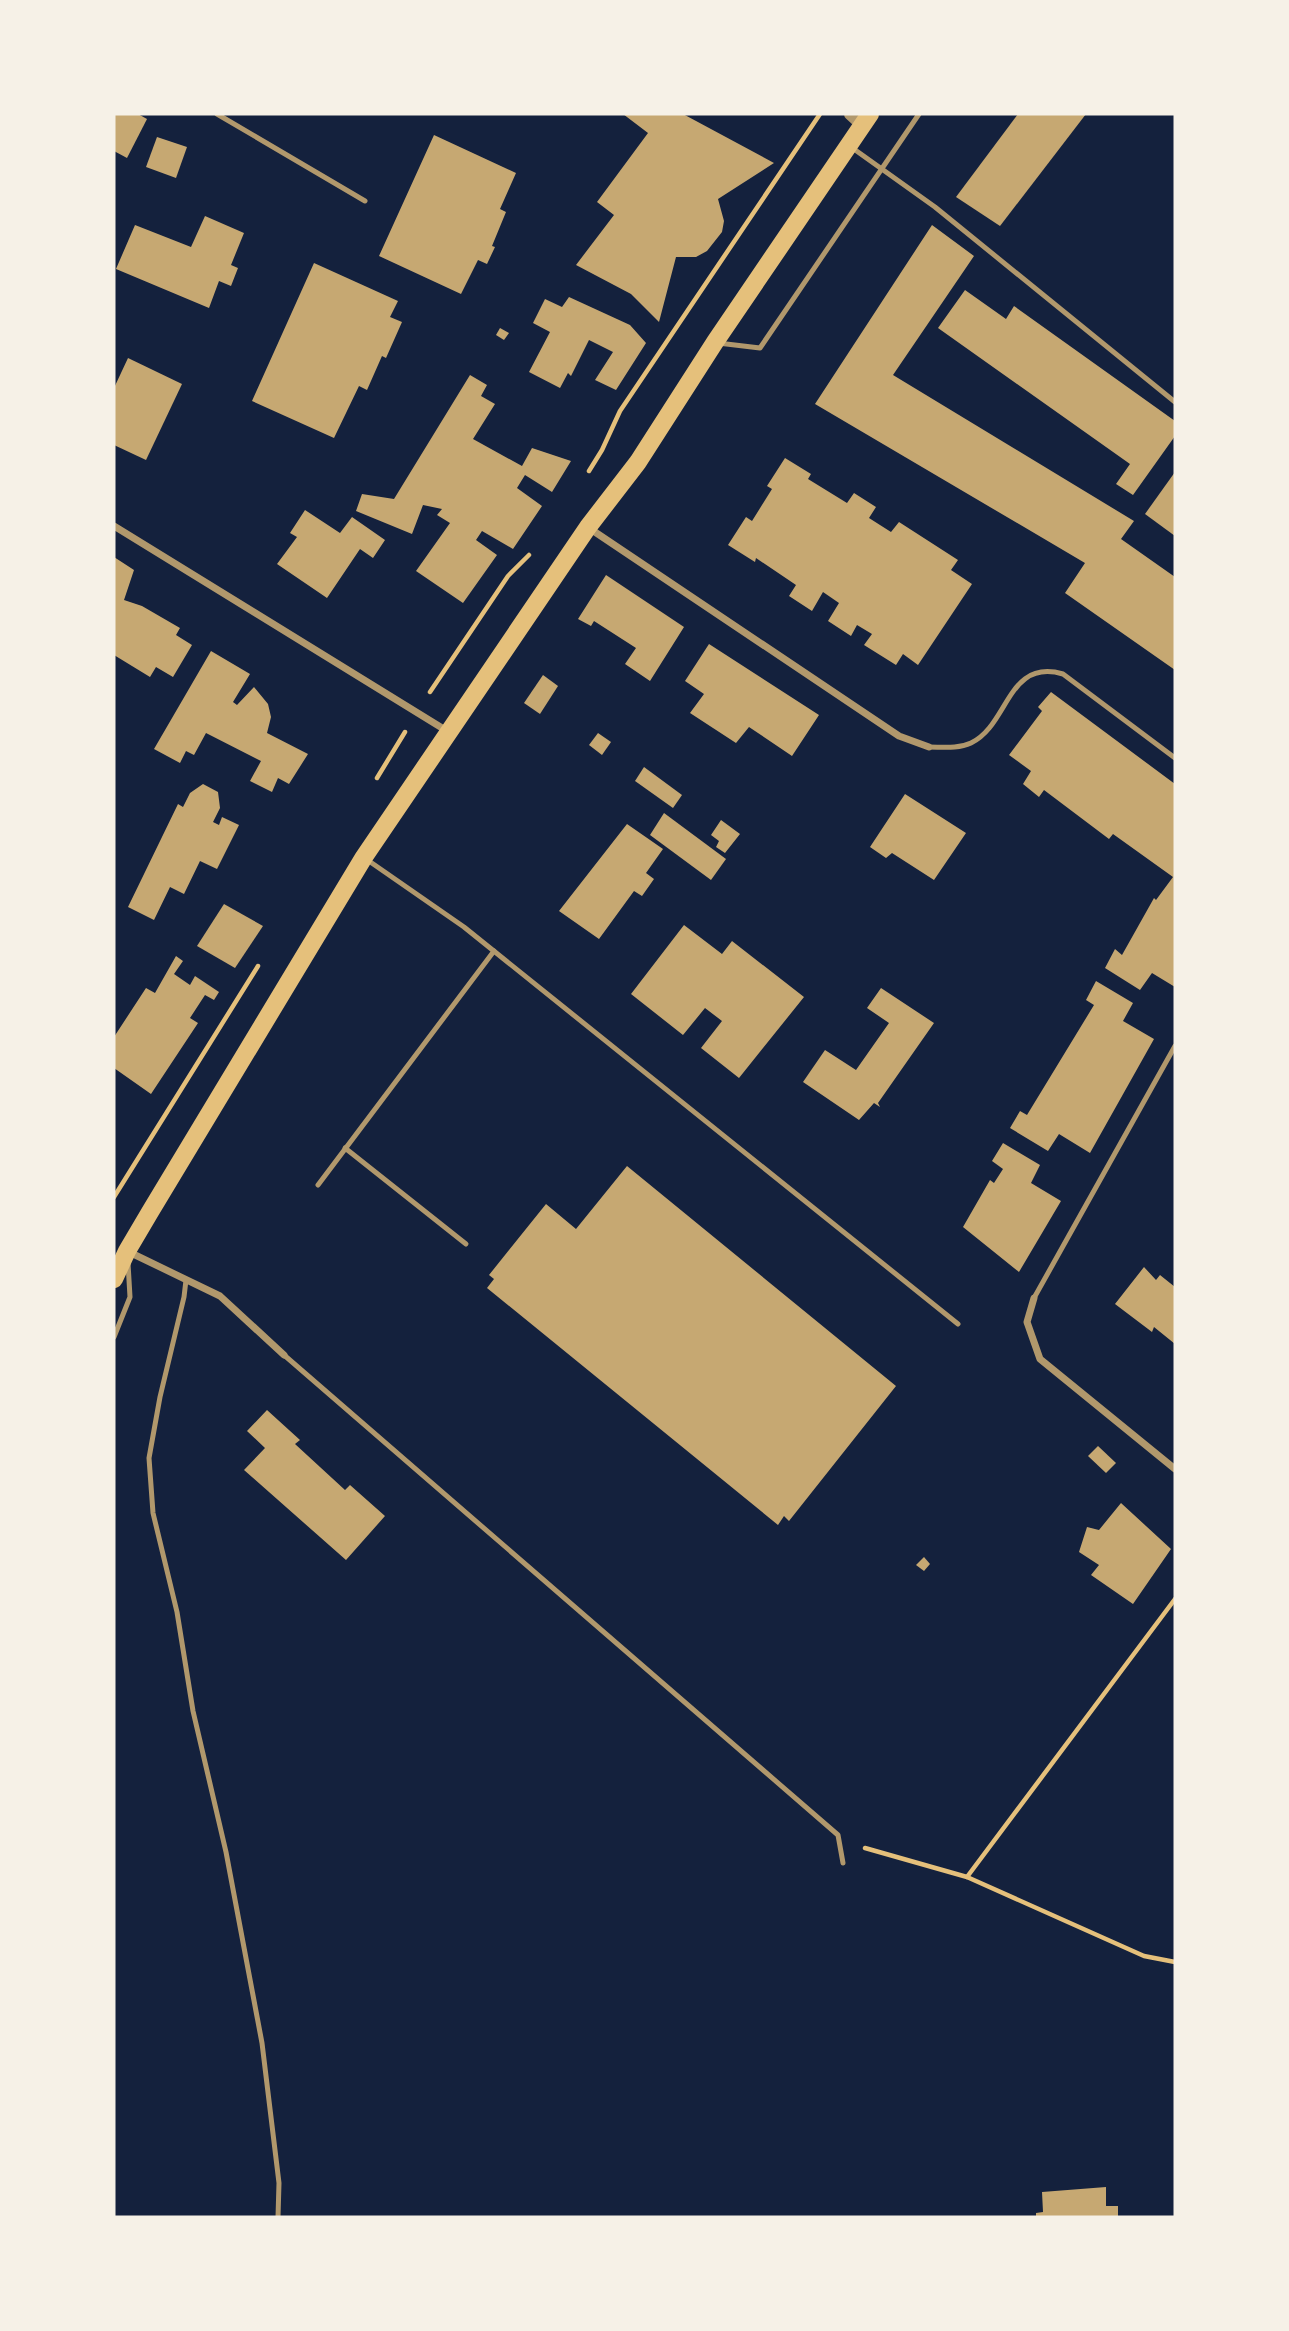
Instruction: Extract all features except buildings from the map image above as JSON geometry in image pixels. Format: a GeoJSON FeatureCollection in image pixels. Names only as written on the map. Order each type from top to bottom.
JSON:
{"type":"FeatureCollection","features":[{"type":"Feature","properties":{"kind":"main road"},"geometry":{"type":"LineString","coordinates":[[114,1279],[127,1251],[364,857],[588,527],[638,462],[715,342],[849,145],[861,117]]}},
{"type":"Feature","properties":{"kind":"street"},"geometry":{"type":"LineString","coordinates":[[114,527],[448,732]]}},
{"type":"Feature","properties":{"kind":"street"},"geometry":{"type":"LineString","coordinates":[[588,527],[899,736],[929,747]]}},
{"type":"Feature","properties":{"kind":"street"},"geometry":{"type":"LineString","coordinates":[[127,1251],[220,1296],[284,1355]]}},
{"type":"Feature","properties":{"kind":"street"},"geometry":{"type":"LineString","coordinates":[[1034,1298],[1027,1322],[1040,1359],[1175,1469]]}},
{"type":"Feature","properties":{"kind":"lane"},"geometry":{"type":"LineString","coordinates":[[217,114],[365,201]]}},
{"type":"Feature","properties":{"kind":"lane"},"geometry":{"type":"LineString","coordinates":[[715,342],[760,348],[919,114]]}},
{"type":"Feature","properties":{"kind":"lane"},"geometry":{"type":"LineString","coordinates":[[849,145],[935,207],[1175,402]]}},
{"type":"Feature","properties":{"kind":"lane"},"geometry":{"type":"LineString","coordinates":[[929,747],[958,747],[972,742],[987,731],[1014,688],[1033,674],[1050,670],[1063,674],[1175,758]]}},
{"type":"Feature","properties":{"kind":"lane"},"geometry":{"type":"LineString","coordinates":[[364,857],[401,881],[494,951],[958,1324]]}},
{"type":"Feature","properties":{"kind":"lane"},"geometry":{"type":"LineString","coordinates":[[318,1185],[494,951]]}},
{"type":"Feature","properties":{"kind":"lane"},"geometry":{"type":"LineString","coordinates":[[1034,1298],[1175,1046]]}},
{"type":"Feature","properties":{"kind":"lane"},"geometry":{"type":"LineString","coordinates":[[345,1148],[466,1244]]}},
{"type":"Feature","properties":{"kind":"lane"},"geometry":{"type":"LineString","coordinates":[[114,1337],[130,1297],[127,1251]]}},
{"type":"Feature","properties":{"kind":"lane"},"geometry":{"type":"LineString","coordinates":[[186,1280],[149,1458],[153,1513],[177,1612],[193,1710],[226,1852],[262,2043],[279,2183],[278,2217]]}},
{"type":"Feature","properties":{"kind":"lane"},"geometry":{"type":"LineString","coordinates":[[284,1355],[838,1835],[843,1863]]}},
{"type":"Feature","properties":{"kind":"path"},"geometry":{"type":"LineString","coordinates":[[588,472],[602,450],[620,411],[820,114]]}},
{"type":"Feature","properties":{"kind":"path"},"geometry":{"type":"LineString","coordinates":[[426,698],[508,576],[536,547]]}},
{"type":"Feature","properties":{"kind":"path"},"geometry":{"type":"LineString","coordinates":[[967,1877],[1175,1599]]}},
{"type":"Feature","properties":{"kind":"path"},"geometry":{"type":"LineString","coordinates":[[838,1835],[848,1843],[967,1877],[1144,1956],[1175,1962]]}}]}
